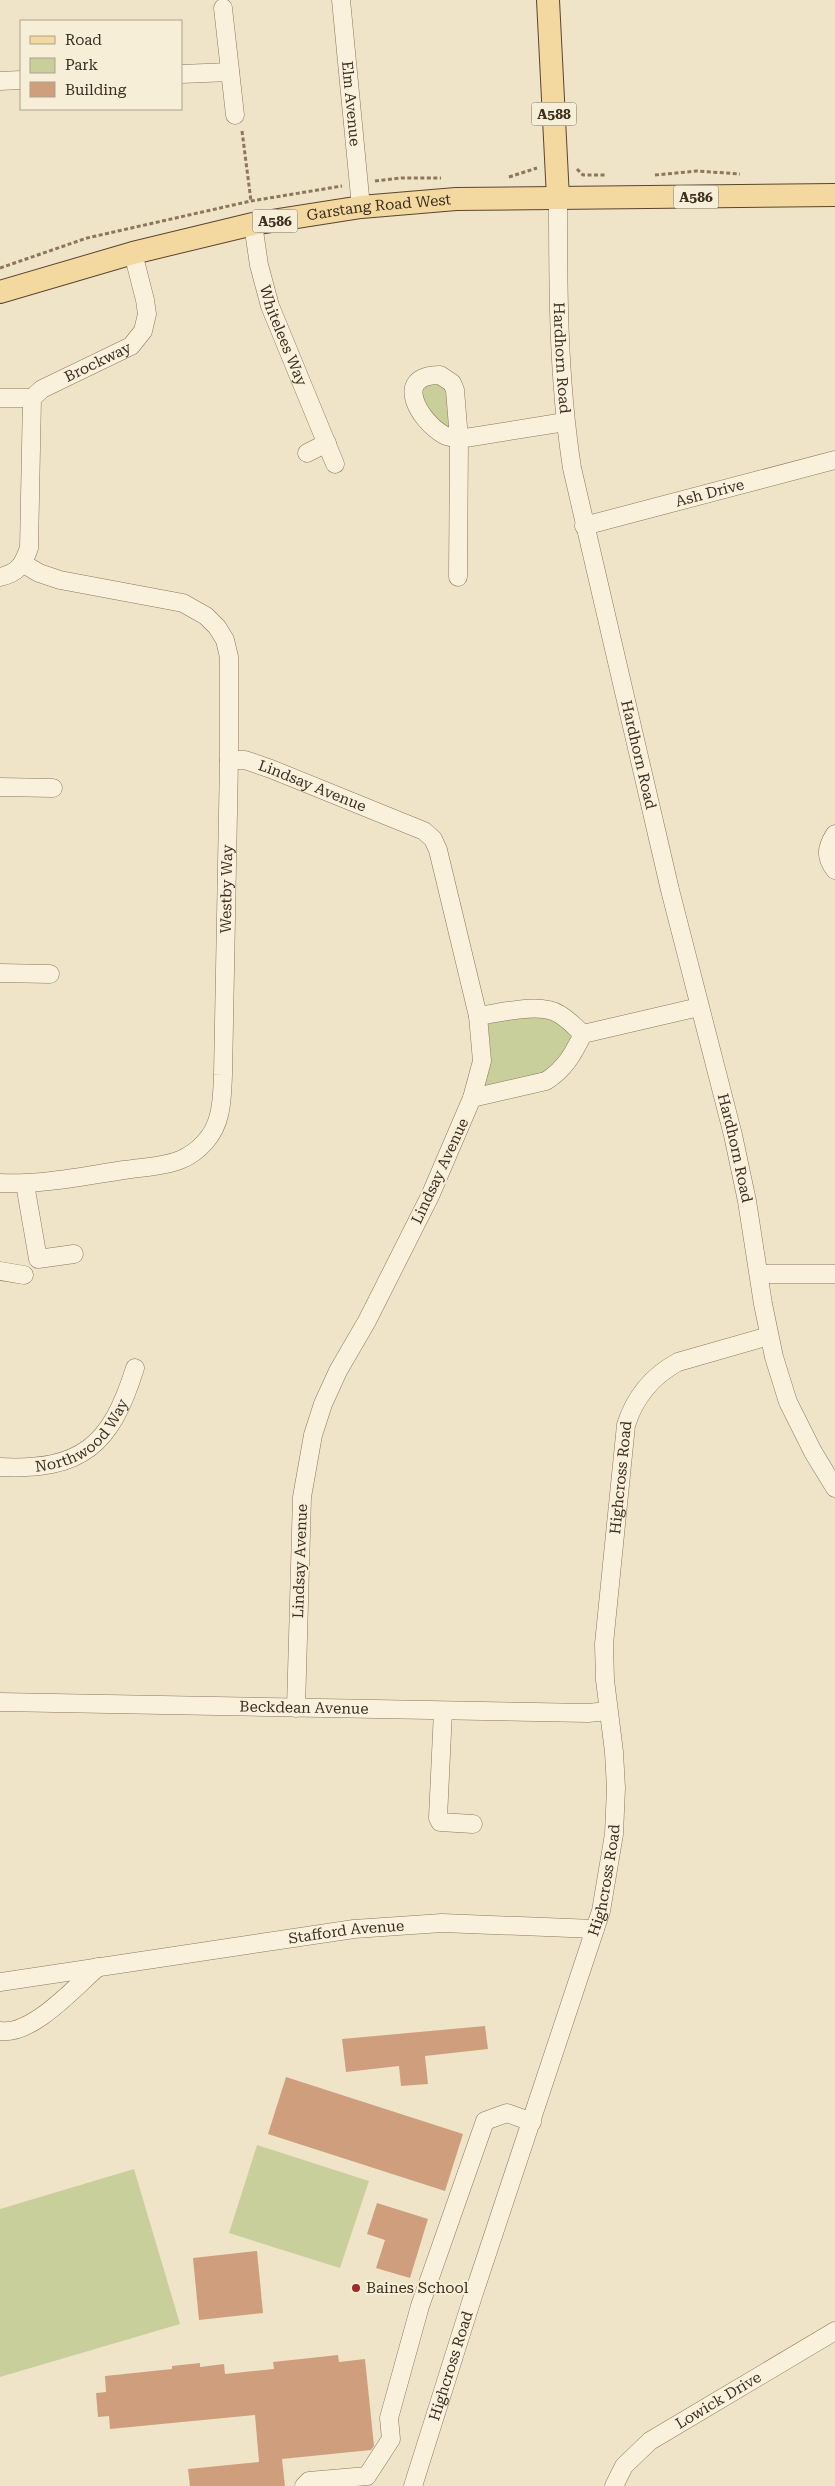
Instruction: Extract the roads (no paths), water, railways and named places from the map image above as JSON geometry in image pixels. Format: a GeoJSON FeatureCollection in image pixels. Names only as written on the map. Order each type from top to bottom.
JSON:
{"type":"FeatureCollection","features":[{"type":"Feature","properties":{"kind":"main road","name":"Hardhorn Road"},"geometry":{"type":"LineString","coordinates":[[548,0],[558,198]]}},
{"type":"Feature","properties":{"kind":"main road","name":"A586"},"geometry":{"type":"LineString","coordinates":[[558,198],[835,195]]}},
{"type":"Feature","properties":{"kind":"main road","name":"Garstang Road West"},"geometry":{"type":"LineString","coordinates":[[0,292],[133,254],[253,224],[361,207],[456,199],[558,198]]}},
{"type":"Feature","properties":{"kind":"street","name":"Elm Avenue"},"geometry":{"type":"LineString","coordinates":[[341,0],[361,207]]}},
{"type":"Feature","properties":{"kind":"street"},"geometry":{"type":"LineString","coordinates":[[223,8],[235,115]]}},
{"type":"Feature","properties":{"kind":"street"},"geometry":{"type":"LineString","coordinates":[[182,74],[230,72]]}},
{"type":"Feature","properties":{"kind":"street"},"geometry":{"type":"LineString","coordinates":[[0,81],[20,80]]}},
{"type":"Feature","properties":{"kind":"street","name":"Hardhorn Road"},"geometry":{"type":"LineString","coordinates":[[558,198],[559,351],[565,422],[584,526],[699,1007],[733,1135],[769,1336],[788,1402],[813,1452],[835,1488]]}},
{"type":"Feature","properties":{"kind":"street","name":"Whitelees Way"},"geometry":{"type":"LineString","coordinates":[[253,224],[259,265],[270,306],[336,464]]}},
{"type":"Feature","properties":{"kind":"street","name":"Brockway"},"geometry":{"type":"LineString","coordinates":[[32,398],[42,389],[131,346],[143,331],[147,314],[133,254]]}},
{"type":"Feature","properties":{"kind":"street"},"geometry":{"type":"LineString","coordinates":[[0,398],[32,398],[29,548],[24,564],[12,574],[0,577]]}},
{"type":"Feature","properties":{"kind":"street"},"geometry":{"type":"LineString","coordinates":[[458,577],[459,439],[565,422]]}},
{"type":"Feature","properties":{"kind":"street"},"geometry":{"type":"LineString","coordinates":[[307,453],[327,443]]}},
{"type":"Feature","properties":{"kind":"street","name":"Ash Drive"},"geometry":{"type":"LineString","coordinates":[[584,526],[835,460]]}},
{"type":"Feature","properties":{"kind":"street","name":"Westby Way"},"geometry":{"type":"LineString","coordinates":[[0,1183],[25,1184],[179,1161],[192,1154],[206,1141],[216,1126],[222,1106],[224,1075],[229,760],[229,657],[225,640],[206,616],[183,603],[60,580],[39,573],[24,564]]}},
{"type":"Feature","properties":{"kind":"street","name":"Lindsay Avenue"},"geometry":{"type":"LineString","coordinates":[[229,760],[245,760],[271,768],[424,831],[433,839],[438,850],[478,1016],[482,1062],[472,1098],[422,1213],[338,1371],[323,1404],[313,1435],[302,1497],[296,1708]]}},
{"type":"Feature","properties":{"kind":"street"},"geometry":{"type":"LineString","coordinates":[[0,787],[53,788]]}},
{"type":"Feature","properties":{"kind":"street"},"geometry":{"type":"LineString","coordinates":[[835,834],[828,845],[828,860],[835,870]]}},
{"type":"Feature","properties":{"kind":"street"},"geometry":{"type":"LineString","coordinates":[[0,973],[50,974]]}},
{"type":"Feature","properties":{"kind":"street"},"geometry":{"type":"LineString","coordinates":[[583,1034],[699,1007]]}},
{"type":"Feature","properties":{"kind":"street"},"geometry":{"type":"LineString","coordinates":[[478,1016],[548,1009],[558,1013],[583,1034]]}},
{"type":"Feature","properties":{"kind":"street"},"geometry":{"type":"LineString","coordinates":[[472,1098],[546,1081],[556,1075],[570,1060],[583,1034]]}},
{"type":"Feature","properties":{"kind":"street"},"geometry":{"type":"LineString","coordinates":[[25,1184],[38,1259],[74,1254]]}},
{"type":"Feature","properties":{"kind":"street"},"geometry":{"type":"LineString","coordinates":[[0,1271],[24,1275]]}},
{"type":"Feature","properties":{"kind":"street"},"geometry":{"type":"LineString","coordinates":[[759,1274],[835,1274]]}},
{"type":"Feature","properties":{"kind":"street","name":"Highcross Road"},"geometry":{"type":"LineString","coordinates":[[413,2486],[472,2300],[596,1929],[608,1875],[614,1834],[616,1771],[608,1711],[604,1644],[624,1443],[632,1407],[655,1377],[678,1362],[769,1336]]}},
{"type":"Feature","properties":{"kind":"street","name":"Northwood Way"},"geometry":{"type":"LineString","coordinates":[[0,1467],[41,1468],[63,1462],[81,1453],[106,1432],[119,1413],[135,1368]]}},
{"type":"Feature","properties":{"kind":"street","name":"Beckdean Avenue"},"geometry":{"type":"LineString","coordinates":[[0,1702],[443,1711],[588,1713],[608,1711]]}},
{"type":"Feature","properties":{"kind":"street"},"geometry":{"type":"LineString","coordinates":[[443,1711],[438,1818],[440,1822],[473,1824]]}},
{"type":"Feature","properties":{"kind":"street","name":"Stafford Avenue"},"geometry":{"type":"LineString","coordinates":[[0,1982],[311,1935],[396,1926],[488,1924],[596,1929]]}},
{"type":"Feature","properties":{"kind":"street"},"geometry":{"type":"LineString","coordinates":[[0,2031],[18,2030],[34,2023],[98,1967]]}},
{"type":"Feature","properties":{"kind":"street"},"geometry":{"type":"LineString","coordinates":[[304,2486],[308,2481],[367,2476],[391,2439],[388,2418],[420,2306],[485,2121],[507,2113],[532,2122]]}},
{"type":"Feature","properties":{"kind":"street","name":"Lowick Drive"},"geometry":{"type":"LineString","coordinates":[[614,2486],[624,2466],[650,2441],[835,2331]]}},
{"type":"Feature","properties":{"kind":"place","name":"Baines School"},"geometry":{"type":"Point","coordinates":[356,2288]}}]}
